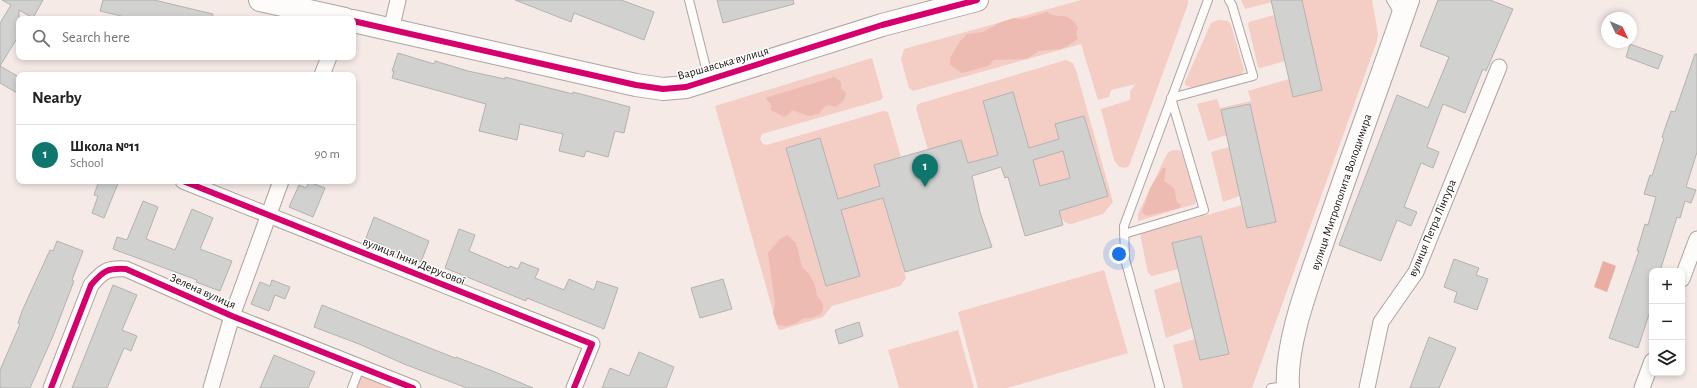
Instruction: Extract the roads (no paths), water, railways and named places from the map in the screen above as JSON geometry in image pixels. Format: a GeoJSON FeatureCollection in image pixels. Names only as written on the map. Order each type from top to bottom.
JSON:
{"type":"FeatureCollection","features":[{"type":"Feature","properties":{"kind":"street"},"geometry":{"type":"LineString","coordinates":[[260,0],[331,16]]}},
{"type":"Feature","properties":{"kind":"street"},"geometry":{"type":"LineString","coordinates":[[391,30],[398,0]]}},
{"type":"Feature","properties":{"kind":"street","name":"Варшавська вулиця"},"geometry":{"type":"LineString","coordinates":[[356,22],[643,86],[663,89],[686,87],[882,25],[977,0]]}},
{"type":"Feature","properties":{"kind":"street","name":"вулиця Митрополита Володимира"},"geometry":{"type":"LineString","coordinates":[[1282,387],[1290,360],[1296,327],[1311,277],[1400,6]]}},
{"type":"Feature","properties":{"kind":"street"},"geometry":{"type":"LineString","coordinates":[[323,72],[328,60]]}},
{"type":"Feature","properties":{"kind":"street","name":"вулиця Петра Лінтура"},"geometry":{"type":"LineString","coordinates":[[1367,388],[1381,322],[1416,272],[1499,67]]}},
{"type":"Feature","properties":{"kind":"street","name":"вулиця Інни Дерусової"},"geometry":{"type":"LineString","coordinates":[[191,184],[592,344],[574,388]]}},
{"type":"Feature","properties":{"kind":"street"},"geometry":{"type":"LineString","coordinates":[[211,388],[232,316],[280,184]]}},
{"type":"Feature","properties":{"kind":"street"},"geometry":{"type":"LineString","coordinates":[[1685,271],[1697,240]]}},
{"type":"Feature","properties":{"kind":"street","name":"Зелена вулиця"},"geometry":{"type":"LineString","coordinates":[[50,388],[91,285],[101,273],[112,268],[126,269],[232,316],[413,388]]}},
{"type":"Feature","properties":{"kind":"street"},"geometry":{"type":"LineString","coordinates":[[1642,388],[1649,369]]}},
{"type":"Feature","properties":{"kind":"lane"},"geometry":{"type":"LineString","coordinates":[[689,0],[709,80]]}},
{"type":"Feature","properties":{"kind":"lane"},"geometry":{"type":"LineString","coordinates":[[1160,388],[1125,259],[1124,226],[1208,0]]}},
{"type":"Feature","properties":{"kind":"lane"},"geometry":{"type":"LineString","coordinates":[[1171,98],[1253,76],[1232,5],[1229,0]]}},
{"type":"Feature","properties":{"kind":"lane"},"geometry":{"type":"LineString","coordinates":[[1124,234],[1204,210],[1171,98]]}},
{"type":"Feature","properties":{"kind":"lane"},"geometry":{"type":"LineString","coordinates":[[352,388],[360,367]]}},
{"type":"Feature","properties":{"kind":"place","name":"Школа №11"},"geometry":{"type":"Point","coordinates":[925,187]}}]}
